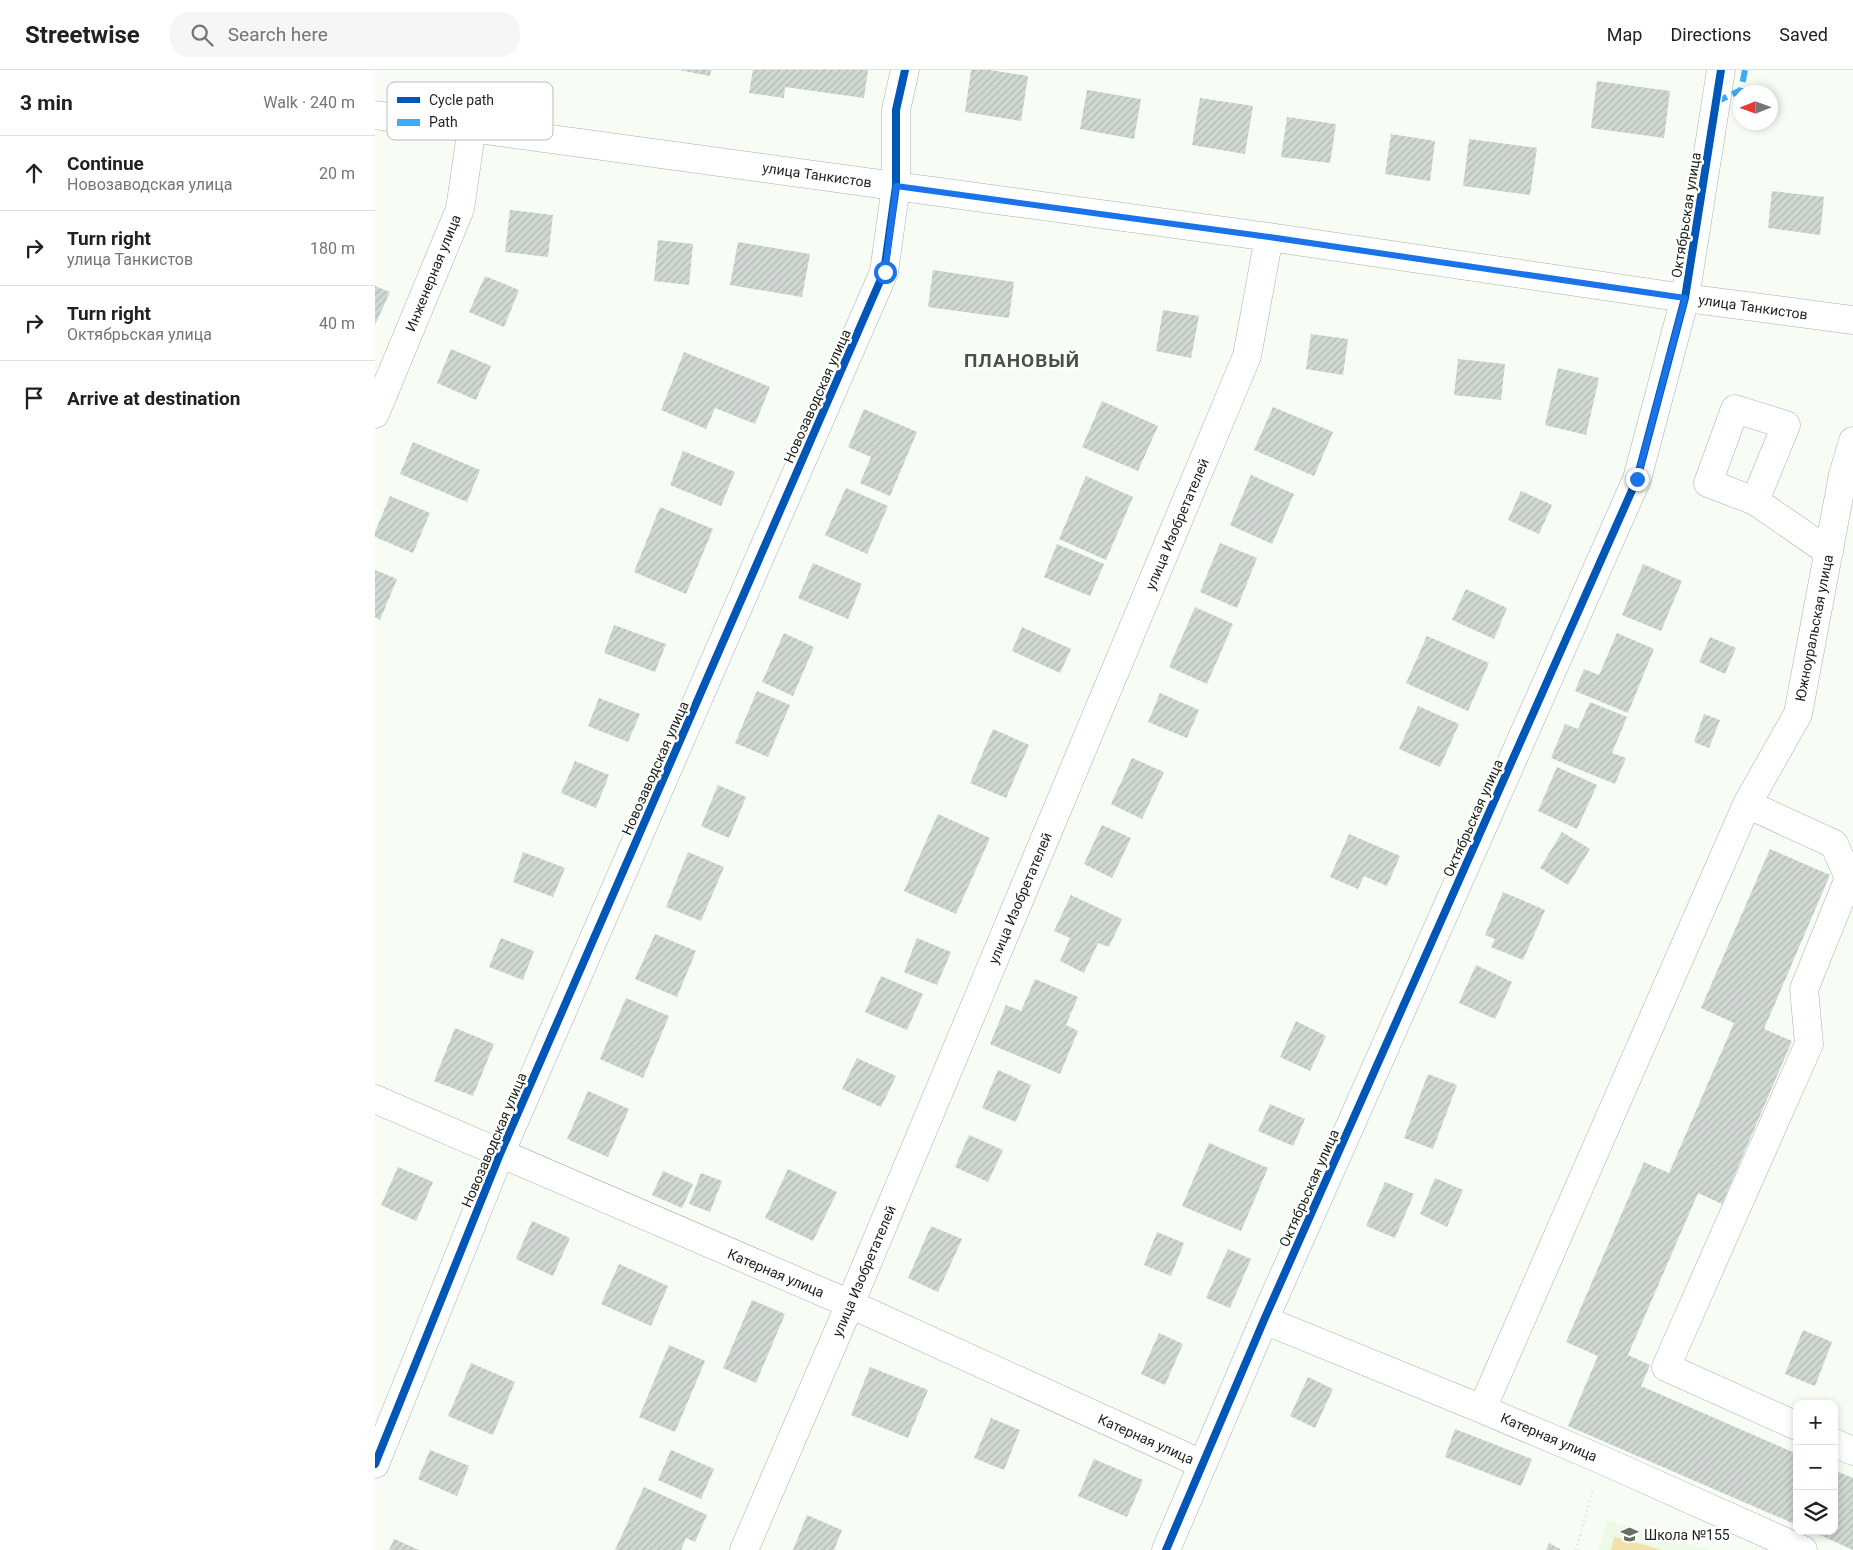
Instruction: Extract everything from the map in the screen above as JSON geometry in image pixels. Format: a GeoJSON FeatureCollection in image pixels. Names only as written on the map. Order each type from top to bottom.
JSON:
{"type":"FeatureCollection","features":[{"type":"Feature","properties":{"kind":"street","name":"Новозаводская улица"},"geometry":{"type":"LineString","coordinates":[[375,1464],[501,1154],[885,272],[896,186],[895,110],[905,70]]}},
{"type":"Feature","properties":{"kind":"street","name":"Октябрьская улица"},"geometry":{"type":"LineString","coordinates":[[1166,1550],[1264,1320],[1637,479],[1685,298],[1721,70]]}},
{"type":"Feature","properties":{"kind":"street","name":"улица Танкистов"},"geometry":{"type":"LineString","coordinates":[[553,139],[1269,237],[1685,298],[1853,320]]}},
{"type":"Feature","properties":{"kind":"street","name":"Инженерная улица"},"geometry":{"type":"LineString","coordinates":[[375,414],[460,209],[470,140]]}},
{"type":"Feature","properties":{"kind":"street","name":"улица Изобретателей"},"geometry":{"type":"LineString","coordinates":[[744,1550],[850,1304],[1247,356],[1269,237]]}},
{"type":"Feature","properties":{"kind":"street","name":"Южноуральская улица"},"geometry":{"type":"LineString","coordinates":[[1482,1409],[1747,804],[1798,714],[1843,475],[1853,441]]}},
{"type":"Feature","properties":{"kind":"street"},"geometry":{"type":"LineString","coordinates":[[1755,501],[1829,552]]}},
{"type":"Feature","properties":{"kind":"street"},"geometry":{"type":"LineString","coordinates":[[1747,804],[1834,844],[1849,878],[1804,988],[1809,1044],[1666,1367],[1793,1424]]}},
{"type":"Feature","properties":{"kind":"street","name":"Катерная улица"},"geometry":{"type":"LineString","coordinates":[[375,1100],[850,1304],[1202,1464]]}},
{"type":"Feature","properties":{"kind":"street","name":"Катерная улица"},"geometry":{"type":"LineString","coordinates":[[1264,1320],[1600,1459],[1803,1550]]}},
{"type":"Feature","properties":{"kind":"street"},"geometry":{"type":"LineString","coordinates":[[1838,1445],[1853,1452]]}},
{"type":"Feature","properties":{"kind":"path"},"geometry":{"type":"LineString","coordinates":[[1576,1550],[1600,1459]]}},
{"type":"Feature","properties":{"kind":"shaded area","name":"Школа №155"},"geometry":{"type":"Polygon","coordinates":[[[1607,1520],[1710,1550],[1598,1550],[1607,1520]]]}},
{"type":"Feature","properties":{"kind":"shaded area"},"geometry":{"type":"Polygon","coordinates":[[[1615,1537],[1662,1550],[1611,1550],[1615,1537]]]}},
{"type":"Feature","properties":{"kind":"building"},"geometry":{"type":"Polygon","coordinates":[[[679,70],[711,70],[710,76],[679,70]]]}},
{"type":"Feature","properties":{"kind":"building"},"geometry":{"type":"Polygon","coordinates":[[[753,70],[868,70],[864,98],[785,87],[784,98],[749,93],[753,70]]]}},
{"type":"Feature","properties":{"kind":"building"},"geometry":{"type":"Polygon","coordinates":[[[971,70],[990,70],[1028,76],[1021,121],[965,112],[971,70]]]}},
{"type":"Feature","properties":{"kind":"building"},"geometry":{"type":"Polygon","coordinates":[[[1597,81],[1670,91],[1664,138],[1591,128],[1597,81]]]}},
{"type":"Feature","properties":{"kind":"building"},"geometry":{"type":"Polygon","coordinates":[[[1087,90],[1141,99],[1134,139],[1080,129],[1087,90]]]}},
{"type":"Feature","properties":{"kind":"building"},"geometry":{"type":"Polygon","coordinates":[[[1200,98],[1253,106],[1245,154],[1192,145],[1200,98]]]}},
{"type":"Feature","properties":{"kind":"building"},"geometry":{"type":"Polygon","coordinates":[[[1287,117],[1336,124],[1330,163],[1281,157],[1287,117]]]}},
{"type":"Feature","properties":{"kind":"building"},"geometry":{"type":"Polygon","coordinates":[[[1391,134],[1435,141],[1430,181],[1385,174],[1391,134]]]}},
{"type":"Feature","properties":{"kind":"building"},"geometry":{"type":"Polygon","coordinates":[[[1469,139],[1537,148],[1530,195],[1463,186],[1469,139]]]}},
{"type":"Feature","properties":{"kind":"building"},"geometry":{"type":"Polygon","coordinates":[[[1772,191],[1824,197],[1820,235],[1768,228],[1772,191]]]}},
{"type":"Feature","properties":{"kind":"building"},"geometry":{"type":"Polygon","coordinates":[[[510,210],[553,215],[548,257],[505,252],[510,210]]]}},
{"type":"Feature","properties":{"kind":"building"},"geometry":{"type":"Polygon","coordinates":[[[658,240],[693,244],[689,285],[654,281],[658,240]]]}},
{"type":"Feature","properties":{"kind":"building"},"geometry":{"type":"Polygon","coordinates":[[[738,242],[810,254],[802,297],[730,285],[738,242]]]}},
{"type":"Feature","properties":{"kind":"building"},"geometry":{"type":"Polygon","coordinates":[[[933,270],[1014,282],[1009,318],[928,307],[933,270]]]}},
{"type":"Feature","properties":{"kind":"building"},"geometry":{"type":"Polygon","coordinates":[[[485,276],[519,290],[504,327],[469,312],[485,276]]]}},
{"type":"Feature","properties":{"kind":"building"},"geometry":{"type":"Polygon","coordinates":[[[375,286],[390,292],[375,325],[375,286]]]}},
{"type":"Feature","properties":{"kind":"building"},"geometry":{"type":"Polygon","coordinates":[[[1163,310],[1199,316],[1191,358],[1156,351],[1163,310]]]}},
{"type":"Feature","properties":{"kind":"building"},"geometry":{"type":"Polygon","coordinates":[[[1311,334],[1348,339],[1343,375],[1306,369],[1311,334]]]}},
{"type":"Feature","properties":{"kind":"building"},"geometry":{"type":"Polygon","coordinates":[[[451,349],[491,366],[476,400],[437,383],[451,349]]]}},
{"type":"Feature","properties":{"kind":"building"},"geometry":{"type":"Polygon","coordinates":[[[684,352],[770,387],[755,424],[715,408],[706,429],[661,410],[684,352]]]}},
{"type":"Feature","properties":{"kind":"building"},"geometry":{"type":"Polygon","coordinates":[[[1458,359],[1505,364],[1501,400],[1454,395],[1458,359]]]}},
{"type":"Feature","properties":{"kind":"building"},"geometry":{"type":"Polygon","coordinates":[[[1558,368],[1599,378],[1586,435],[1545,425],[1558,368]]]}},
{"type":"Feature","properties":{"kind":"building"},"geometry":{"type":"Polygon","coordinates":[[[1102,401],[1158,426],[1138,471],[1082,447],[1102,401]]]}},
{"type":"Feature","properties":{"kind":"building"},"geometry":{"type":"Polygon","coordinates":[[[1273,407],[1333,432],[1314,476],[1254,450],[1273,407]]]}},
{"type":"Feature","properties":{"kind":"building"},"geometry":{"type":"Polygon","coordinates":[[[864,409],[917,432],[890,496],[860,483],[871,457],[848,447],[864,409]]]}},
{"type":"Feature","properties":{"kind":"building"},"geometry":{"type":"Polygon","coordinates":[[[413,442],[480,470],[467,502],[400,474],[413,442]]]}},
{"type":"Feature","properties":{"kind":"building"},"geometry":{"type":"Polygon","coordinates":[[[683,451],[735,472],[721,506],[670,485],[683,451]]]}},
{"type":"Feature","properties":{"kind":"building"},"geometry":{"type":"Polygon","coordinates":[[[1251,475],[1294,494],[1272,544],[1230,525],[1251,475]]]}},
{"type":"Feature","properties":{"kind":"building"},"geometry":{"type":"Polygon","coordinates":[[[1086,476],[1133,497],[1106,560],[1059,539],[1086,476]]]}},
{"type":"Feature","properties":{"kind":"building"},"geometry":{"type":"Polygon","coordinates":[[[846,488],[888,506],[867,554],[825,535],[846,488]]]}},
{"type":"Feature","properties":{"kind":"building"},"geometry":{"type":"Polygon","coordinates":[[[1521,491],[1552,505],[1539,534],[1508,520],[1521,491]]]}},
{"type":"Feature","properties":{"kind":"building"},"geometry":{"type":"Polygon","coordinates":[[[390,496],[430,513],[413,553],[375,537],[375,532],[390,496]]]}},
{"type":"Feature","properties":{"kind":"building"},"geometry":{"type":"Polygon","coordinates":[[[660,507],[713,529],[686,594],[634,572],[660,507]]]}},
{"type":"Feature","properties":{"kind":"building"},"geometry":{"type":"Polygon","coordinates":[[[1220,543],[1257,558],[1237,608],[1200,592],[1220,543]]]}},
{"type":"Feature","properties":{"kind":"building"},"geometry":{"type":"Polygon","coordinates":[[[1057,544],[1104,564],[1090,596],[1044,577],[1057,544]]]}},
{"type":"Feature","properties":{"kind":"building"},"geometry":{"type":"Polygon","coordinates":[[[813,563],[862,584],[848,619],[798,598],[813,563]]]}},
{"type":"Feature","properties":{"kind":"building"},"geometry":{"type":"Polygon","coordinates":[[[1643,564],[1682,581],[1661,631],[1622,615],[1643,564]]]}},
{"type":"Feature","properties":{"kind":"building"},"geometry":{"type":"Polygon","coordinates":[[[375,570],[397,579],[380,620],[375,617],[375,570]]]}},
{"type":"Feature","properties":{"kind":"building"},"geometry":{"type":"Polygon","coordinates":[[[1466,589],[1507,608],[1494,639],[1452,620],[1466,589]]]}},
{"type":"Feature","properties":{"kind":"building"},"geometry":{"type":"Polygon","coordinates":[[[1195,607],[1233,624],[1207,684],[1169,667],[1195,607]]]}},
{"type":"Feature","properties":{"kind":"building"},"geometry":{"type":"Polygon","coordinates":[[[614,625],[666,644],[655,672],[604,653],[614,625]]]}},
{"type":"Feature","properties":{"kind":"building"},"geometry":{"type":"Polygon","coordinates":[[[1022,627],[1071,649],[1060,673],[1012,651],[1022,627]]]}},
{"type":"Feature","properties":{"kind":"building"},"geometry":{"type":"Polygon","coordinates":[[[784,633],[814,647],[793,696],[762,682],[784,633]]]}},
{"type":"Feature","properties":{"kind":"building"},"geometry":{"type":"Polygon","coordinates":[[[1617,633],[1654,649],[1628,713],[1575,691],[1584,669],[1599,675],[1617,633]]]}},
{"type":"Feature","properties":{"kind":"building"},"geometry":{"type":"Polygon","coordinates":[[[1427,636],[1489,663],[1468,711],[1406,683],[1427,636]]]}},
{"type":"Feature","properties":{"kind":"building"},"geometry":{"type":"Polygon","coordinates":[[[1710,637],[1736,648],[1725,674],[1699,662],[1710,637]]]}},
{"type":"Feature","properties":{"kind":"building"},"geometry":{"type":"Polygon","coordinates":[[[757,691],[790,705],[768,757],[735,743],[757,691]]]}},
{"type":"Feature","properties":{"kind":"building"},"geometry":{"type":"Polygon","coordinates":[[[1160,693],[1199,710],[1187,738],[1148,722],[1160,693]]]}},
{"type":"Feature","properties":{"kind":"building"},"geometry":{"type":"Polygon","coordinates":[[[599,698],[640,714],[628,742],[588,726],[599,698]]]}},
{"type":"Feature","properties":{"kind":"building"},"geometry":{"type":"Polygon","coordinates":[[[1590,702],[1627,717],[1612,753],[1626,758],[1615,784],[1551,758],[1565,724],[1578,729],[1590,702]]]}},
{"type":"Feature","properties":{"kind":"building"},"geometry":{"type":"Polygon","coordinates":[[[1418,706],[1459,724],[1440,767],[1399,749],[1418,706]]]}},
{"type":"Feature","properties":{"kind":"building"},"geometry":{"type":"Polygon","coordinates":[[[1704,714],[1720,720],[1709,748],[1694,742],[1704,714]]]}},
{"type":"Feature","properties":{"kind":"building"},"geometry":{"type":"Polygon","coordinates":[[[993,729],[1029,745],[1006,798],[970,783],[993,729]]]}},
{"type":"Feature","properties":{"kind":"building"},"geometry":{"type":"Polygon","coordinates":[[[1132,758],[1164,772],[1142,819],[1111,804],[1132,758]]]}},
{"type":"Feature","properties":{"kind":"building"},"geometry":{"type":"Polygon","coordinates":[[[575,761],[609,775],[596,808],[561,793],[575,761]]]}},
{"type":"Feature","properties":{"kind":"building"},"geometry":{"type":"Polygon","coordinates":[[[1557,767],[1597,785],[1577,829],[1538,811],[1557,767]]]}},
{"type":"Feature","properties":{"kind":"building"},"geometry":{"type":"Polygon","coordinates":[[[718,785],[746,797],[729,838],[701,826],[718,785]]]}},
{"type":"Feature","properties":{"kind":"building"},"geometry":{"type":"Polygon","coordinates":[[[938,814],[990,838],[956,914],[904,891],[938,814]]]}},
{"type":"Feature","properties":{"kind":"building"},"geometry":{"type":"Polygon","coordinates":[[[1102,825],[1131,838],[1112,878],[1084,864],[1102,825]]]}},
{"type":"Feature","properties":{"kind":"building"},"geometry":{"type":"Polygon","coordinates":[[[1562,832],[1590,849],[1568,885],[1540,868],[1562,832]]]}},
{"type":"Feature","properties":{"kind":"building"},"geometry":{"type":"Polygon","coordinates":[[[1349,834],[1400,856],[1387,886],[1364,876],[1358,889],[1330,877],[1349,834]]]}},
{"type":"Feature","properties":{"kind":"building"},"geometry":{"type":"Polygon","coordinates":[[[1770,849],[1830,875],[1764,1029],[1792,1041],[1722,1204],[1698,1193],[1628,1355],[1650,1365],[1641,1386],[1793,1452],[1793,1523],[1568,1426],[1598,1356],[1566,1342],[1644,1162],[1669,1173],[1734,1023],[1701,1008],[1770,849]]]}},
{"type":"Feature","properties":{"kind":"building"},"geometry":{"type":"Polygon","coordinates":[[[523,852],[565,868],[553,897],[513,882],[523,852]]]}},
{"type":"Feature","properties":{"kind":"building"},"geometry":{"type":"Polygon","coordinates":[[[688,852],[724,867],[701,921],[666,907],[688,852]]]}},
{"type":"Feature","properties":{"kind":"building"},"geometry":{"type":"Polygon","coordinates":[[[1503,892],[1545,910],[1523,960],[1491,947],[1495,939],[1485,935],[1503,892]]]}},
{"type":"Feature","properties":{"kind":"building"},"geometry":{"type":"Polygon","coordinates":[[[1071,895],[1122,919],[1109,947],[1098,943],[1084,973],[1060,961],[1070,938],[1054,931],[1071,895]]]}},
{"type":"Feature","properties":{"kind":"building"},"geometry":{"type":"Polygon","coordinates":[[[655,934],[696,951],[677,997],[635,979],[655,934]]]}},
{"type":"Feature","properties":{"kind":"building"},"geometry":{"type":"Polygon","coordinates":[[[501,938],[534,951],[523,980],[489,967],[501,938]]]}},
{"type":"Feature","properties":{"kind":"building"},"geometry":{"type":"Polygon","coordinates":[[[917,938],[951,952],[937,985],[904,972],[917,938]]]}},
{"type":"Feature","properties":{"kind":"building"},"geometry":{"type":"Polygon","coordinates":[[[1476,965],[1512,982],[1495,1019],[1459,1003],[1476,965]]]}},
{"type":"Feature","properties":{"kind":"building"},"geometry":{"type":"Polygon","coordinates":[[[881,976],[923,994],[907,1030],[865,1012],[881,976]]]}},
{"type":"Feature","properties":{"kind":"building"},"geometry":{"type":"Polygon","coordinates":[[[1035,979],[1078,997],[1066,1025],[1078,1031],[1060,1074],[990,1044],[1006,1005],[1021,1011],[1035,979]]]}},
{"type":"Feature","properties":{"kind":"building"},"geometry":{"type":"Polygon","coordinates":[[[626,998],[669,1016],[643,1078],[600,1059],[626,998]]]}},
{"type":"Feature","properties":{"kind":"building"},"geometry":{"type":"Polygon","coordinates":[[[1296,1021],[1326,1036],[1310,1071],[1280,1057],[1296,1021]]]}},
{"type":"Feature","properties":{"kind":"building"},"geometry":{"type":"Polygon","coordinates":[[[455,1028],[494,1044],[473,1096],[434,1081],[455,1028]]]}},
{"type":"Feature","properties":{"kind":"building"},"geometry":{"type":"Polygon","coordinates":[[[857,1058],[896,1076],[881,1107],[842,1089],[857,1058]]]}},
{"type":"Feature","properties":{"kind":"building"},"geometry":{"type":"Polygon","coordinates":[[[998,1070],[1031,1085],[1016,1122],[982,1108],[998,1070]]]}},
{"type":"Feature","properties":{"kind":"building"},"geometry":{"type":"Polygon","coordinates":[[[1428,1074],[1457,1085],[1433,1149],[1404,1138],[1428,1074]]]}},
{"type":"Feature","properties":{"kind":"building"},"geometry":{"type":"Polygon","coordinates":[[[588,1091],[629,1109],[608,1157],[567,1139],[588,1091]]]}},
{"type":"Feature","properties":{"kind":"building"},"geometry":{"type":"Polygon","coordinates":[[[1270,1104],[1305,1119],[1293,1146],[1258,1131],[1270,1104]]]}},
{"type":"Feature","properties":{"kind":"building"},"geometry":{"type":"Polygon","coordinates":[[[969,1135],[1003,1150],[988,1182],[955,1167],[969,1135]]]}},
{"type":"Feature","properties":{"kind":"building"},"geometry":{"type":"Polygon","coordinates":[[[1209,1143],[1268,1168],[1241,1231],[1182,1206],[1209,1143]]]}},
{"type":"Feature","properties":{"kind":"building"},"geometry":{"type":"Polygon","coordinates":[[[398,1167],[433,1182],[416,1221],[381,1205],[398,1167]]]}},
{"type":"Feature","properties":{"kind":"building"},"geometry":{"type":"Polygon","coordinates":[[[788,1169],[837,1192],[813,1241],[765,1218],[788,1169]]]}},
{"type":"Feature","properties":{"kind":"building"},"geometry":{"type":"Polygon","coordinates":[[[663,1171],[693,1184],[682,1208],[652,1195],[663,1171]]]}},
{"type":"Feature","properties":{"kind":"building"},"geometry":{"type":"Polygon","coordinates":[[[701,1173],[722,1181],[710,1212],[689,1204],[701,1173]]]}},
{"type":"Feature","properties":{"kind":"building"},"geometry":{"type":"Polygon","coordinates":[[[1435,1178],[1463,1190],[1447,1227],[1420,1214],[1435,1178]]]}},
{"type":"Feature","properties":{"kind":"building"},"geometry":{"type":"Polygon","coordinates":[[[1385,1182],[1414,1194],[1395,1238],[1366,1226],[1385,1182]]]}},
{"type":"Feature","properties":{"kind":"building"},"geometry":{"type":"Polygon","coordinates":[[[532,1221],[570,1238],[553,1276],[516,1259],[532,1221]]]}},
{"type":"Feature","properties":{"kind":"building"},"geometry":{"type":"Polygon","coordinates":[[[931,1226],[962,1239],[938,1292],[908,1278],[931,1226]]]}},
{"type":"Feature","properties":{"kind":"building"},"geometry":{"type":"Polygon","coordinates":[[[1157,1232],[1184,1243],[1171,1276],[1144,1265],[1157,1232]]]}},
{"type":"Feature","properties":{"kind":"building"},"geometry":{"type":"Polygon","coordinates":[[[1228,1249],[1251,1259],[1230,1308],[1206,1298],[1228,1249]]]}},
{"type":"Feature","properties":{"kind":"building"},"geometry":{"type":"Polygon","coordinates":[[[619,1264],[668,1286],[651,1326],[601,1304],[619,1264]]]}},
{"type":"Feature","properties":{"kind":"building"},"geometry":{"type":"Polygon","coordinates":[[[752,1300],[785,1314],[756,1383],[723,1368],[752,1300]]]}},
{"type":"Feature","properties":{"kind":"building"},"geometry":{"type":"Polygon","coordinates":[[[1803,1330],[1832,1342],[1815,1386],[1785,1374],[1803,1330]]]}},
{"type":"Feature","properties":{"kind":"building"},"geometry":{"type":"Polygon","coordinates":[[[1159,1333],[1183,1344],[1165,1385],[1141,1374],[1159,1333]]]}},
{"type":"Feature","properties":{"kind":"building"},"geometry":{"type":"Polygon","coordinates":[[[669,1345],[705,1361],[675,1432],[639,1417],[669,1345]]]}},
{"type":"Feature","properties":{"kind":"building"},"geometry":{"type":"Polygon","coordinates":[[[471,1363],[515,1382],[493,1435],[448,1416],[471,1363]]]}},
{"type":"Feature","properties":{"kind":"building"},"geometry":{"type":"Polygon","coordinates":[[[870,1367],[928,1390],[908,1438],[851,1415],[870,1367]]]}},
{"type":"Feature","properties":{"kind":"building"},"geometry":{"type":"Polygon","coordinates":[[[1308,1377],[1333,1389],[1315,1428],[1290,1416],[1308,1377]]]}},
{"type":"Feature","properties":{"kind":"building"},"geometry":{"type":"Polygon","coordinates":[[[991,1418],[1020,1430],[1004,1470],[974,1458],[991,1418]]]}},
{"type":"Feature","properties":{"kind":"building"},"geometry":{"type":"Polygon","coordinates":[[[1455,1429],[1532,1459],[1521,1486],[1445,1457],[1455,1429]]]}},
{"type":"Feature","properties":{"kind":"building"},"geometry":{"type":"Polygon","coordinates":[[[430,1450],[469,1466],[457,1496],[418,1479],[430,1450]]]}},
{"type":"Feature","properties":{"kind":"building"},"geometry":{"type":"Polygon","coordinates":[[[671,1450],[714,1469],[701,1499],[658,1480],[671,1450]]]}},
{"type":"Feature","properties":{"kind":"building"},"geometry":{"type":"Polygon","coordinates":[[[1094,1459],[1143,1480],[1127,1517],[1078,1496],[1094,1459]]]}},
{"type":"Feature","properties":{"kind":"building"},"geometry":{"type":"Polygon","coordinates":[[[1838,1472],[1853,1478],[1853,1550],[1820,1535],[1838,1535],[1838,1472]]]}},
{"type":"Feature","properties":{"kind":"building"},"geometry":{"type":"Polygon","coordinates":[[[644,1487],[707,1515],[695,1542],[686,1538],[681,1550],[615,1550],[644,1487]]]}},
{"type":"Feature","properties":{"kind":"building"},"geometry":{"type":"Polygon","coordinates":[[[807,1515],[842,1530],[834,1550],[793,1550],[807,1515]]]}},
{"type":"Feature","properties":{"kind":"building"},"geometry":{"type":"Polygon","coordinates":[[[394,1539],[419,1550],[389,1550],[394,1539]]]}},
{"type":"Feature","properties":{"kind":"building"},"geometry":{"type":"Polygon","coordinates":[[[1549,1543],[1560,1549],[1560,1550],[1546,1550],[1549,1543]]]}},
{"type":"Feature","properties":{"kind":"marked path"},"geometry":{"type":"LineString","coordinates":[[1716,102],[1741,90],[1745,70]]}},
{"type":"Feature","properties":{"kind":"cycle path"},"geometry":{"type":"LineString","coordinates":[[375,1464],[500,1154],[884,272],[896,186],[896,110],[905,70]]}},
{"type":"Feature","properties":{"kind":"cycle path"},"geometry":{"type":"LineString","coordinates":[[1166,1550],[1264,1320],[1637,479],[1685,298],[1721,70]]}},
{"type":"Feature","properties":{"kind":"place","name":"Школа №155"},"geometry":{"type":"Point","coordinates":[1630,1535]}},
{"type":"Feature","properties":{"kind":"district","name":"ПЛАНОВЫЙ"},"geometry":{"type":"Point","coordinates":[1022,360]}},
{"type":"Feature","properties":{"kind":"route"},"geometry":{"type":"LineString","coordinates":[[885,272],[896,186],[1269,237],[1685,298],[1637,479]]}}]}
